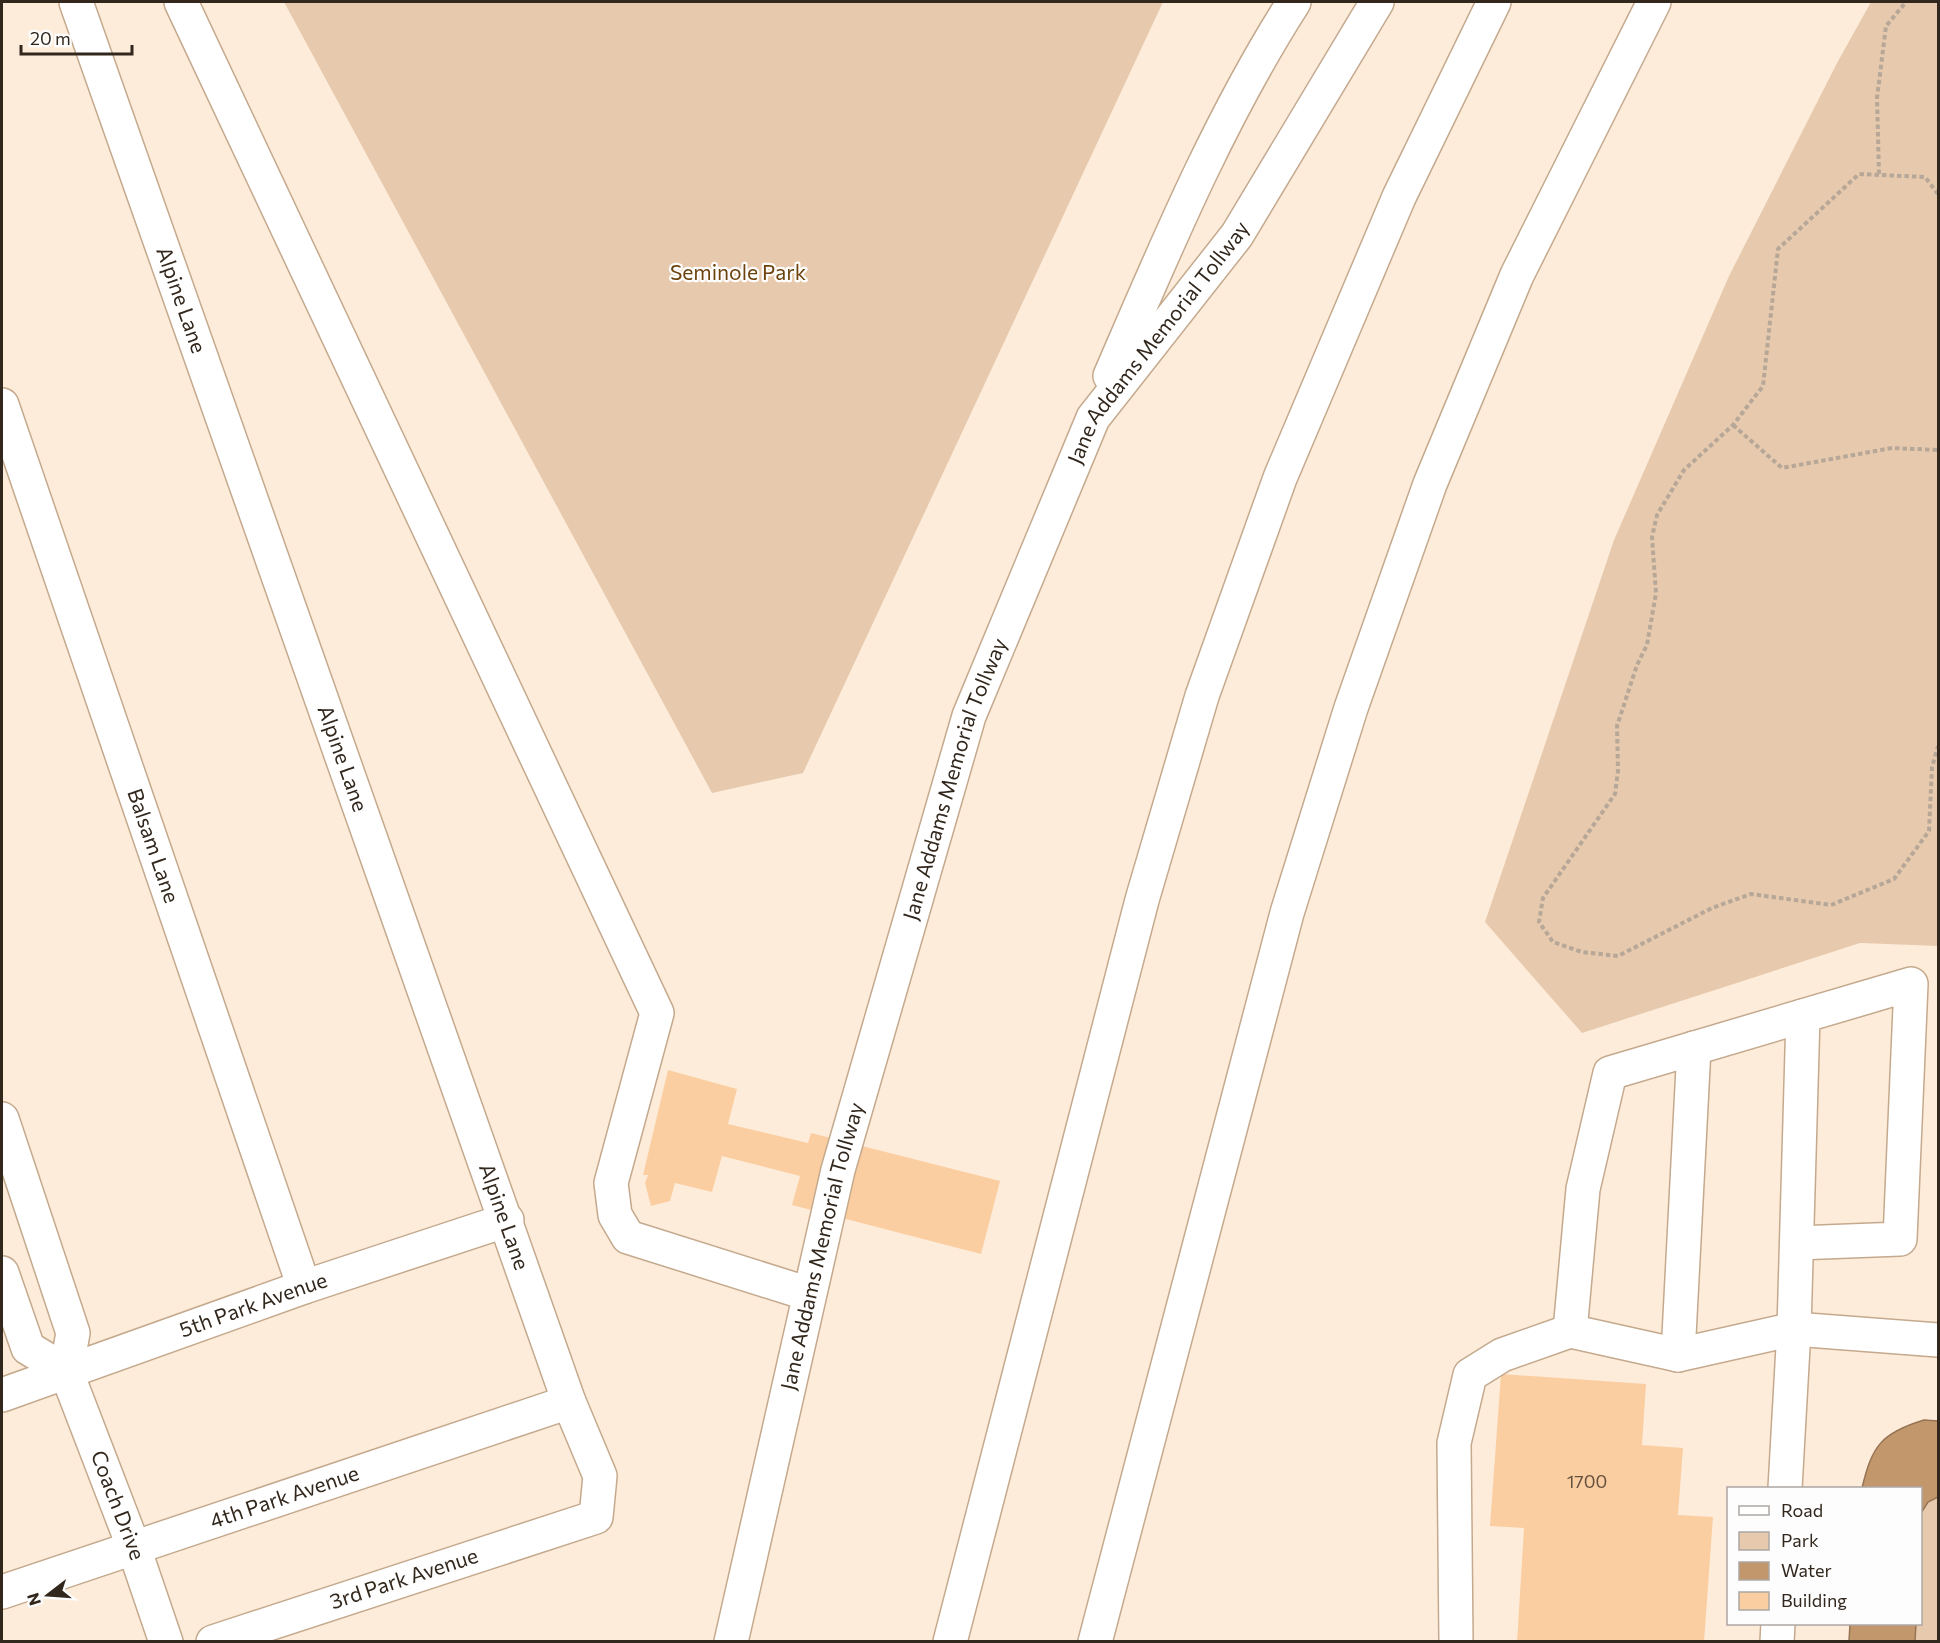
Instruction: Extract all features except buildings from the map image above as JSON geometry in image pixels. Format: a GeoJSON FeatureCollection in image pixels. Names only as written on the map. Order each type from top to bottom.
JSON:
{"type":"FeatureCollection","features":[{"type":"Feature","properties":{"kind":"main road","name":"Alpine Lane"},"geometry":{"type":"LineString","coordinates":[[76,2],[569,1402],[600,1476],[596,1516]]}},
{"type":"Feature","properties":{"kind":"main road"},"geometry":{"type":"LineString","coordinates":[[181,2],[657,1012],[611,1183],[615,1215],[628,1237],[809,1294]]}},
{"type":"Feature","properties":{"kind":"main road"},"geometry":{"type":"LineString","coordinates":[[1093,418],[1180,214],[1263,51],[1294,2]]}},
{"type":"Feature","properties":{"kind":"main road","name":"Jane Addams Memorial Tollway"},"geometry":{"type":"LineString","coordinates":[[731,1641],[838,1170],[969,716],[1093,418],[1237,235],[1377,2]]}},
{"type":"Feature","properties":{"kind":"main road"},"geometry":{"type":"LineString","coordinates":[[950,1641],[1142,900],[1202,696],[1284,468],[1399,196],[1494,2]]}},
{"type":"Feature","properties":{"kind":"main road"},"geometry":{"type":"LineString","coordinates":[[1095,1641],[1287,913],[1351,708],[1430,484],[1517,275],[1654,2]]}},
{"type":"Feature","properties":{"kind":"main road","name":"Balsam Lane"},"geometry":{"type":"LineString","coordinates":[[2,405],[304,1287]]}},
{"type":"Feature","properties":{"kind":"main road"},"geometry":{"type":"LineString","coordinates":[[1570,1331],[1583,1189],[1610,1073],[1911,984],[1900,1239],[1797,1243]]}},
{"type":"Feature","properties":{"kind":"main road"},"geometry":{"type":"LineString","coordinates":[[1785,1487],[1794,1329],[1803,1016]]}},
{"type":"Feature","properties":{"kind":"main road"},"geometry":{"type":"LineString","coordinates":[[1678,1355],[1694,1048]]}},
{"type":"Feature","properties":{"kind":"main road"},"geometry":{"type":"LineString","coordinates":[[2,1119],[73,1333],[66,1371],[28,1348],[2,1273]]}},
{"type":"Feature","properties":{"kind":"main road","name":"5th Park Avenue"},"geometry":{"type":"LineString","coordinates":[[2,1395],[304,1287],[507,1221]]}},
{"type":"Feature","properties":{"kind":"main road"},"geometry":{"type":"LineString","coordinates":[[1456,1641],[1454,1443],[1470,1374],[1502,1355],[1570,1331],[1678,1355],[1794,1329],[1938,1340]]}},
{"type":"Feature","properties":{"kind":"main road","name":"Coach Drive"},"geometry":{"type":"LineString","coordinates":[[66,1371],[134,1548],[166,1641]]}},
{"type":"Feature","properties":{"kind":"main road","name":"4th Park Avenue"},"geometry":{"type":"LineString","coordinates":[[2,1592],[569,1402]]}},
{"type":"Feature","properties":{"kind":"main road","name":"3rd Park Avenue"},"geometry":{"type":"LineString","coordinates":[[213,1641],[596,1516]]}},
{"type":"Feature","properties":{"kind":"main road"},"geometry":{"type":"LineString","coordinates":[[1777,1641],[1778,1625]]}},
{"type":"Feature","properties":{"kind":"path"},"geometry":{"type":"LineString","coordinates":[[1879,174],[1877,98],[1886,26],[1906,2]]}},
{"type":"Feature","properties":{"kind":"path"},"geometry":{"type":"LineString","coordinates":[[1938,194],[1925,177],[1859,174],[1778,249],[1763,386],[1733,425],[1684,470],[1657,515],[1652,537],[1656,593],[1647,645],[1637,665],[1617,726],[1618,771],[1615,794],[1543,898],[1539,922],[1553,942],[1582,952],[1618,956],[1712,908],[1751,894],[1831,905],[1894,879],[1929,831],[1932,767],[1938,746]]}},
{"type":"Feature","properties":{"kind":"path"},"geometry":{"type":"LineString","coordinates":[[1733,425],[1782,468],[1892,448],[1938,450]]}},
{"type":"Feature","properties":{"kind":"green space","name":"Seminole Park"},"geometry":{"type":"Polygon","coordinates":[[[284,2],[1163,2],[803,773],[712,793],[284,2]]]}},
{"type":"Feature","properties":{"kind":"green space"},"geometry":{"type":"Polygon","coordinates":[[[1871,2],[1938,2],[1938,946],[1860,943],[1582,1033],[1485,922],[1614,540],[1729,276],[1837,63],[1871,2]]]}},
{"type":"Feature","properties":{"kind":"green space"},"geometry":{"type":"Polygon","coordinates":[[[1938,1497],[1938,1641],[1915,1642],[1916,1625],[1922,1625],[1922,1511],[1928,1501],[1938,1497]]]}},
{"type":"Feature","properties":{"kind":"water"},"geometry":{"type":"Polygon","coordinates":[[[1924,1420],[1938,1421],[1938,1497],[1928,1502],[1922,1511],[1922,1487],[1862,1487],[1870,1461],[1881,1443],[1888,1436],[1924,1420]]]}},
{"type":"Feature","properties":{"kind":"water"},"geometry":{"type":"Polygon","coordinates":[[[1850,1625],[1916,1625],[1915,1641],[1849,1641],[1850,1625]]]}}]}
